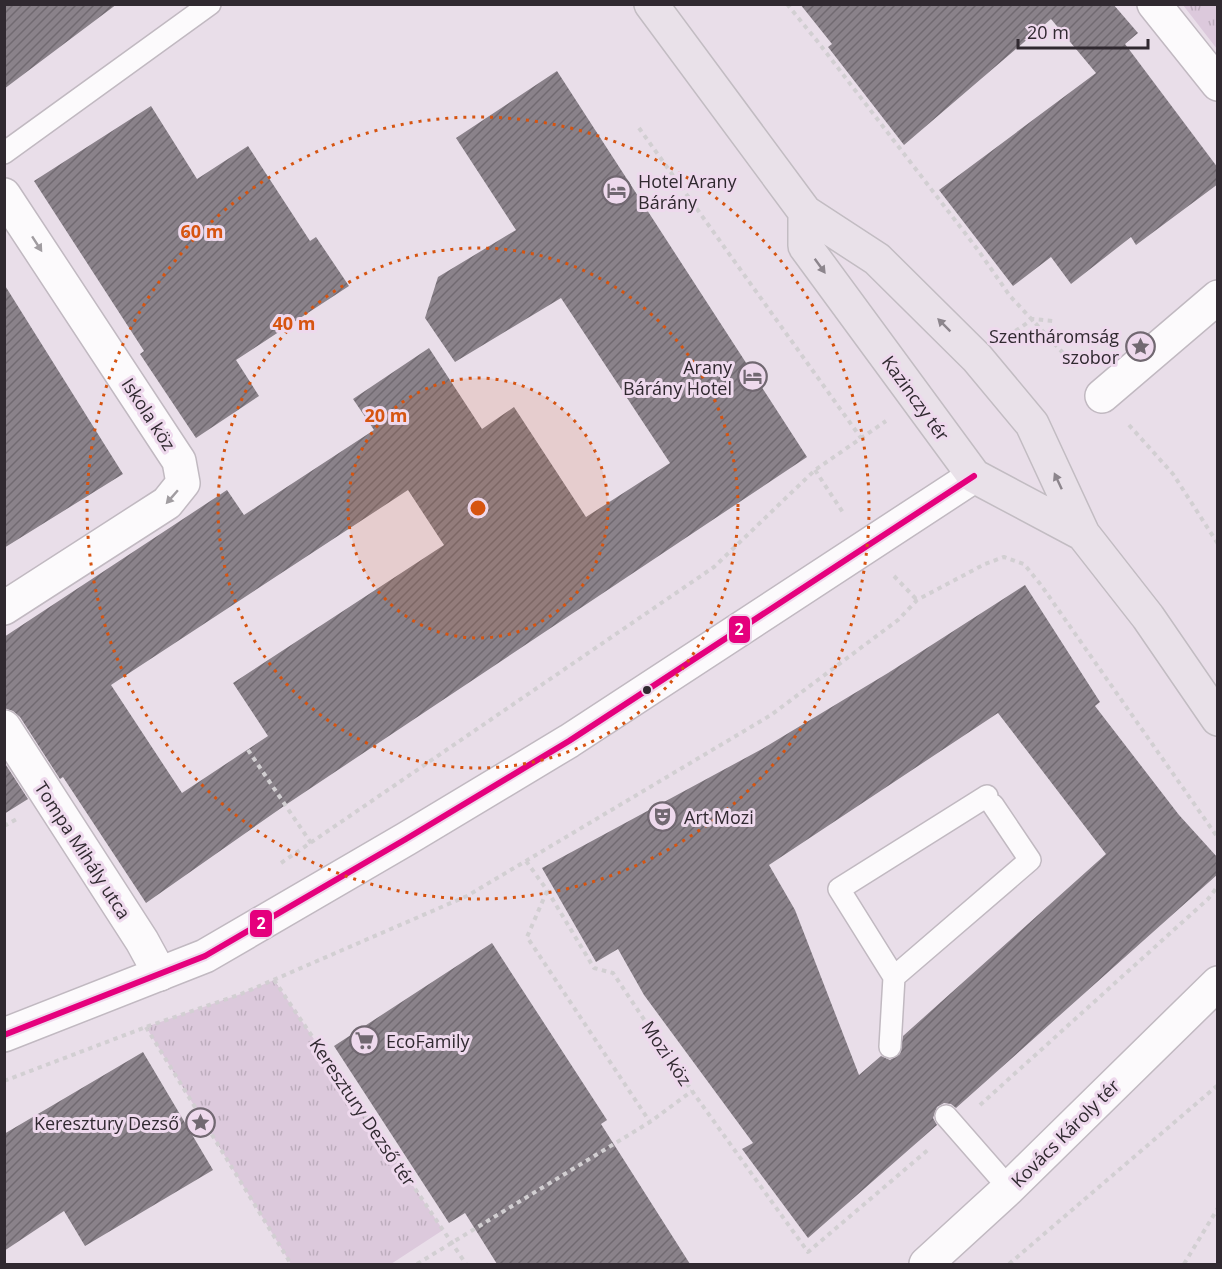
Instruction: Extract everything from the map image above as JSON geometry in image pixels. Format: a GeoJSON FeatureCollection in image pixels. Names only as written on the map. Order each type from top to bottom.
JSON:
{"type":"FeatureCollection","features":[{"type":"Feature","properties":{"kind":"main road","name":"Kazinczy tér"},"geometry":{"type":"LineString","coordinates":[[651,4],[739,126],[806,212],[877,260],[977,358],[1032,424],[1083,534],[1148,617],[1218,719]]}},
{"type":"Feature","properties":{"kind":"main road","name":"Kazinczy tér"},"geometry":{"type":"LineString","coordinates":[[806,212],[805,246],[974,476],[1083,534]]}},
{"type":"Feature","properties":{"kind":"street"},"geometry":{"type":"LineString","coordinates":[[1154,4],[1218,84]]}},
{"type":"Feature","properties":{"kind":"street","name":"Iskola köz"},"geometry":{"type":"LineString","coordinates":[[4,195],[180,461],[183,483],[167,503],[4,608]]}},
{"type":"Feature","properties":{"kind":"street"},"geometry":{"type":"LineString","coordinates":[[1102,396],[1218,297]]}},
{"type":"Feature","properties":{"kind":"street"},"geometry":{"type":"LineString","coordinates":[[4,1035],[215,950],[569,741],[974,476]]}},
{"type":"Feature","properties":{"kind":"street","name":"Tompa Mihály utca"},"geometry":{"type":"LineString","coordinates":[[4,727],[142,941],[160,974]]}},
{"type":"Feature","properties":{"kind":"street","name":"Kovács Károly tér"},"geometry":{"type":"LineString","coordinates":[[926,1264],[1009,1188],[1212,992]]}},
{"type":"Feature","properties":{"kind":"lane"},"geometry":{"type":"LineString","coordinates":[[4,153],[210,4]]}},
{"type":"Feature","properties":{"kind":"lane"},"geometry":{"type":"LineString","coordinates":[[890,1047],[894,977],[838,889],[990,800],[1030,860],[894,977]]}},
{"type":"Feature","properties":{"kind":"lane"},"geometry":{"type":"LineString","coordinates":[[951,1122],[1009,1188]]}},
{"type":"Feature","properties":{"kind":"path"},"geometry":{"type":"LineString","coordinates":[[787,4],[963,231],[1010,296],[1033,319],[1053,321]]}},
{"type":"Feature","properties":{"kind":"path"},"geometry":{"type":"LineString","coordinates":[[272,869],[714,567],[815,470],[861,438],[639,128]]}},
{"type":"Feature","properties":{"kind":"path"},"geometry":{"type":"LineString","coordinates":[[815,470],[866,548]]}},
{"type":"Feature","properties":{"kind":"path"},"geometry":{"type":"LineString","coordinates":[[4,1081],[146,1027],[242,994],[467,896],[771,715],[898,620],[918,600],[985,564],[1004,557],[1024,564],[1041,585],[1218,838]]}},
{"type":"Feature","properties":{"kind":"path"},"geometry":{"type":"LineString","coordinates":[[248,750],[311,843]]}},
{"type":"Feature","properties":{"kind":"path","name":"Mozi köz"},"geometry":{"type":"LineString","coordinates":[[526,861],[547,890],[594,969],[613,973],[692,1091],[808,1252],[951,1122]]}},
{"type":"Feature","properties":{"kind":"path"},"geometry":{"type":"LineString","coordinates":[[951,1122],[1208,899],[1218,886]]}},
{"type":"Feature","properties":{"kind":"path"},"geometry":{"type":"LineString","coordinates":[[547,890],[527,937],[650,1122]]}},
{"type":"Feature","properties":{"kind":"path","name":"Keresztury Dezső tér"},"geometry":{"type":"LineString","coordinates":[[274,980],[466,1264]]}},
{"type":"Feature","properties":{"kind":"path"},"geometry":{"type":"LineString","coordinates":[[146,1027],[291,1264]]}},
{"type":"Feature","properties":{"kind":"path"},"geometry":{"type":"LineString","coordinates":[[1009,1264],[1218,1085]]}},
{"type":"Feature","properties":{"kind":"path"},"geometry":{"type":"LineString","coordinates":[[417,1264],[650,1122],[692,1091]]}},
{"type":"Feature","properties":{"kind":"path"},"geometry":{"type":"LineString","coordinates":[[1184,1264],[1218,1208]]}},
{"type":"Feature","properties":{"kind":"green space"},"geometry":{"type":"Polygon","coordinates":[[[1183,5],[1217,5],[1217,49],[1183,5]]]}},
{"type":"Feature","properties":{"kind":"green space"},"geometry":{"type":"Polygon","coordinates":[[[274,980],[443,1230],[391,1264],[291,1264],[146,1027],[274,980]]]}},
{"type":"Feature","properties":{"kind":"building"},"geometry":{"type":"Polygon","coordinates":[[[4,4],[117,4],[4,89],[4,4]]]}},
{"type":"Feature","properties":{"kind":"building"},"geometry":{"type":"Polygon","coordinates":[[[800,4],[1113,4],[1138,33],[1125,44],[1218,168],[1218,184],[1136,245],[1131,237],[1071,284],[1051,257],[1013,286],[939,190],[1096,73],[1051,19],[904,145],[828,47],[832,44],[800,4]]]}},
{"type":"Feature","properties":{"kind":"building"},"geometry":{"type":"Polygon","coordinates":[[[557,71],[807,457],[284,806],[146,903],[63,777],[60,779],[20,717],[4,708],[4,637],[227,490],[244,515],[374,430],[353,399],[429,348],[482,429],[514,407],[586,517],[670,463],[561,298],[455,362],[425,318],[438,277],[516,230],[456,138],[557,71]],[[408,490],[111,685],[182,793],[268,736],[233,683],[444,545],[408,490]]]}},
{"type":"Feature","properties":{"kind":"building"},"geometry":{"type":"Polygon","coordinates":[[[151,106],[197,179],[248,146],[310,241],[316,237],[349,286],[236,360],[259,396],[196,438],[140,354],[144,351],[34,181],[151,106]]]}},
{"type":"Feature","properties":{"kind":"building"},"geometry":{"type":"Polygon","coordinates":[[[4,284],[123,474],[4,548],[4,284]]]}},
{"type":"Feature","properties":{"kind":"building"},"geometry":{"type":"Polygon","coordinates":[[[1025,585],[1100,702],[1095,706],[1179,815],[1218,858],[1218,874],[956,1108],[944,1103],[937,1107],[933,1118],[937,1125],[808,1238],[742,1149],[753,1143],[644,995],[618,949],[596,962],[542,868],[762,749],[888,673],[1025,585]],[[998,713],[769,865],[795,910],[859,1075],[881,1056],[890,1060],[900,1054],[903,1036],[1106,854],[998,713]]]}},
{"type":"Feature","properties":{"kind":"building"},"geometry":{"type":"Polygon","coordinates":[[[4,762],[28,799],[4,814],[4,762]]]}},
{"type":"Feature","properties":{"kind":"building"},"geometry":{"type":"Polygon","coordinates":[[[492,943],[607,1120],[601,1124],[690,1264],[497,1264],[465,1213],[449,1223],[334,1046],[492,943]]]}},
{"type":"Feature","properties":{"kind":"building"},"geometry":{"type":"Polygon","coordinates":[[[143,1052],[213,1170],[85,1246],[64,1211],[4,1251],[4,1134],[143,1052]]]}},
{"type":"Feature","properties":{"kind":"transit line","name":"2"},"geometry":{"type":"LineString","coordinates":[[4,1035],[205,956],[569,741],[974,476]]}},
{"type":"Feature","properties":{"kind":"place","name":"Hotel Arany Bárány"},"geometry":{"type":"Point","coordinates":[617,191]}},
{"type":"Feature","properties":{"kind":"place","name":"Szentháromság szobor"},"geometry":{"type":"Point","coordinates":[1140,346]}},
{"type":"Feature","properties":{"kind":"place","name":"Arany Bárány Hotel"},"geometry":{"type":"Point","coordinates":[753,377]}},
{"type":"Feature","properties":{"kind":"place","name":"Art Mozi"},"geometry":{"type":"Point","coordinates":[663,817]}},
{"type":"Feature","properties":{"kind":"place","name":"EcoFamily"},"geometry":{"type":"Point","coordinates":[365,1041]}},
{"type":"Feature","properties":{"kind":"place","name":"Keresztury Dezső"},"geometry":{"type":"Point","coordinates":[200,1123]}}]}
